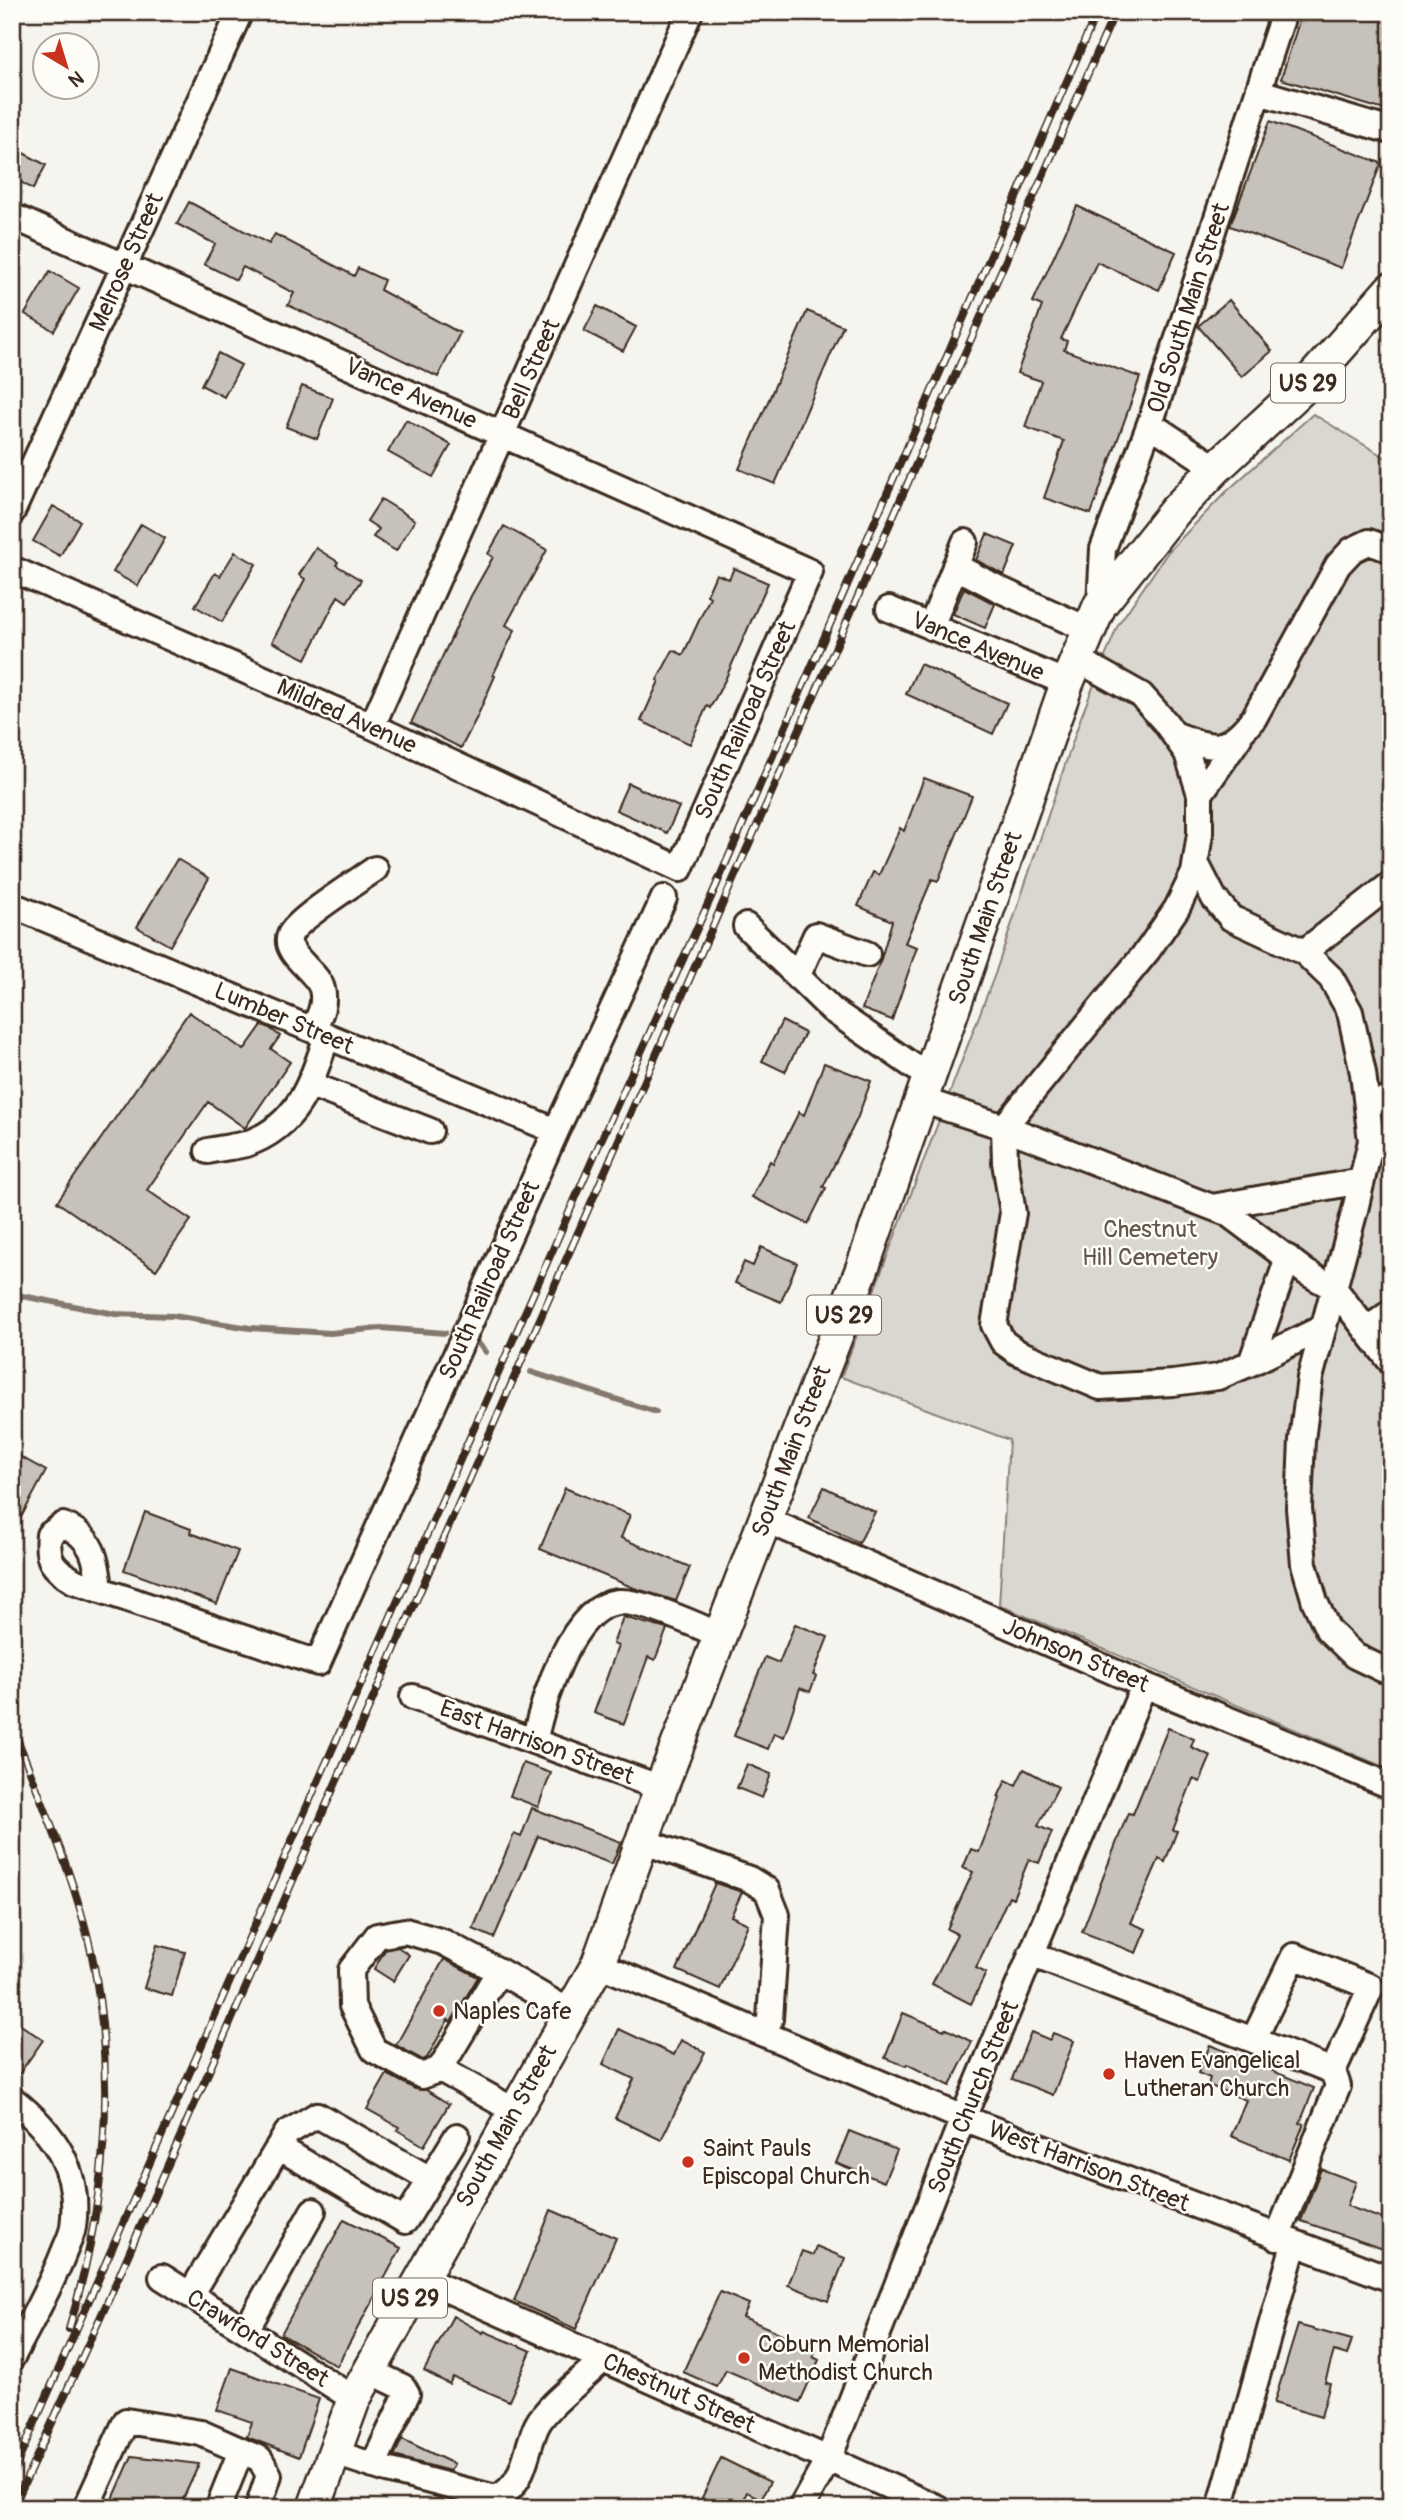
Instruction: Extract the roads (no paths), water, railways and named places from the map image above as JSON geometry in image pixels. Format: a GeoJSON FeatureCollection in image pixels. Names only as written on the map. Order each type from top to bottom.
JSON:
{"type":"FeatureCollection","features":[{"type":"Feature","properties":{"kind":"main road","name":"South Main Street"},"geometry":{"type":"LineString","coordinates":[[314,2508],[354,2399],[598,1964],[661,1788],[862,1269],[1072,671],[1095,617],[1175,511],[1216,468],[1309,382],[1391,289]]}},
{"type":"Feature","properties":{"kind":"street","name":"Melrose Street"},"geometry":{"type":"LineString","coordinates":[[12,512],[240,12]]}},
{"type":"Feature","properties":{"kind":"street","name":"Bell Street"},"geometry":{"type":"LineString","coordinates":[[372,726],[690,12]]}},
{"type":"Feature","properties":{"kind":"street","name":"Old South Main Street"},"geometry":{"type":"LineString","coordinates":[[1095,617],[1103,549],[1150,424],[1284,12]]}},
{"type":"Feature","properties":{"kind":"street"},"geometry":{"type":"LineString","coordinates":[[1259,92],[1391,131]]}},
{"type":"Feature","properties":{"kind":"street","name":"Vance Avenue"},"geometry":{"type":"LineString","coordinates":[[12,216],[810,572]]}},
{"type":"Feature","properties":{"kind":"street"},"geometry":{"type":"LineString","coordinates":[[1150,424],[1216,468]]}},
{"type":"Feature","properties":{"kind":"street"},"geometry":{"type":"LineString","coordinates":[[931,627],[965,542]]}},
{"type":"Feature","properties":{"kind":"street"},"geometry":{"type":"LineString","coordinates":[[1200,794],[1254,718],[1338,565],[1352,550],[1369,542],[1391,550]]}},
{"type":"Feature","properties":{"kind":"street"},"geometry":{"type":"LineString","coordinates":[[956,566],[1003,591],[1095,617]]}},
{"type":"Feature","properties":{"kind":"street","name":"Mildred Avenue"},"geometry":{"type":"LineString","coordinates":[[12,569],[372,726],[680,869]]}},
{"type":"Feature","properties":{"kind":"street","name":"South Railroad Street"},"geometry":{"type":"LineString","coordinates":[[680,869],[810,572]]}},
{"type":"Feature","properties":{"kind":"street","name":"Vance Avenue"},"geometry":{"type":"LineString","coordinates":[[889,609],[931,627],[1141,695],[1187,753],[1200,794],[1200,834],[1194,873],[1177,908],[1148,950],[1004,1127]]}},
{"type":"Feature","properties":{"kind":"street"},"geometry":{"type":"LineString","coordinates":[[1174,734],[1205,746],[1223,746],[1241,734]]}},
{"type":"Feature","properties":{"kind":"street"},"geometry":{"type":"LineString","coordinates":[[1196,863],[1214,898],[1231,918],[1304,952],[1331,978],[1350,1012],[1363,1073],[1379,1102],[1362,1181],[1310,1378],[1302,1440],[1299,1508],[1304,1564],[1315,1602],[1328,1630],[1355,1656],[1391,1671]]}},
{"type":"Feature","properties":{"kind":"street"},"geometry":{"type":"LineString","coordinates":[[208,1151],[245,1144],[275,1130],[292,1113],[311,1085],[323,1009],[322,989],[316,978],[296,957],[289,945],[289,936],[301,922],[375,869]]}},
{"type":"Feature","properties":{"kind":"street"},"geometry":{"type":"LineString","coordinates":[[1304,952],[1391,884]]}},
{"type":"Feature","properties":{"kind":"street","name":"South Railroad Street"},"geometry":{"type":"LineString","coordinates":[[95,1587],[318,1663],[556,1131],[664,898]]}},
{"type":"Feature","properties":{"kind":"street","name":"Lumber Street"},"geometry":{"type":"LineString","coordinates":[[12,905],[556,1131]]}},
{"type":"Feature","properties":{"kind":"street"},"geometry":{"type":"LineString","coordinates":[[746,926],[832,1010],[925,1088],[1004,1127],[1227,1213],[1307,1273],[1334,1287],[1391,1362]]}},
{"type":"Feature","properties":{"kind":"street"},"geometry":{"type":"LineString","coordinates":[[797,977],[816,935],[867,954]]}},
{"type":"Feature","properties":{"kind":"street"},"geometry":{"type":"LineString","coordinates":[[311,1085],[430,1131]]}},
{"type":"Feature","properties":{"kind":"street"},"geometry":{"type":"LineString","coordinates":[[1004,1127],[1005,1162],[1013,1213],[994,1325],[1003,1342],[1017,1352],[1100,1387],[1173,1383],[1218,1377],[1324,1328]]}},
{"type":"Feature","properties":{"kind":"street"},"geometry":{"type":"LineString","coordinates":[[1212,1207],[1362,1181]]}},
{"type":"Feature","properties":{"kind":"street"},"geometry":{"type":"LineString","coordinates":[[1251,1363],[1288,1258]]}},
{"type":"Feature","properties":{"kind":"street"},"geometry":{"type":"LineString","coordinates":[[1367,1330],[1391,1311]]}},
{"type":"Feature","properties":{"kind":"street","name":"Johnson Street"},"geometry":{"type":"LineString","coordinates":[[764,1520],[1144,1685],[1391,1786]]}},
{"type":"Feature","properties":{"kind":"street"},"geometry":{"type":"LineString","coordinates":[[534,1741],[544,1700],[570,1644],[590,1614],[604,1605],[621,1601],[651,1608],[720,1635]]}},
{"type":"Feature","properties":{"kind":"street","name":"South Church Street"},"geometry":{"type":"LineString","coordinates":[[801,2508],[828,2460],[963,2118],[1144,1685]]}},
{"type":"Feature","properties":{"kind":"street","name":"East Harrison Street"},"geometry":{"type":"LineString","coordinates":[[413,1697],[661,1788]]}},
{"type":"Feature","properties":{"kind":"street"},"geometry":{"type":"LineString","coordinates":[[642,1841],[749,1879],[766,1890],[777,1915],[770,2019],[764,2034]]}},
{"type":"Feature","properties":{"kind":"street"},"geometry":{"type":"LineString","coordinates":[[499,1970],[440,2069],[422,2076],[374,2050],[352,2006],[351,1970],[377,1936],[405,1931],[443,1942],[499,1970],[570,2012]]}},
{"type":"Feature","properties":{"kind":"street"},"geometry":{"type":"LineString","coordinates":[[1031,1954],[1333,2071]]}},
{"type":"Feature","properties":{"kind":"street"},"geometry":{"type":"LineString","coordinates":[[1220,2508],[1285,2241],[1338,2086],[1333,2071],[1371,1987],[1294,1956],[1254,2039]]}},
{"type":"Feature","properties":{"kind":"street","name":"West Harrison Street"},"geometry":{"type":"LineString","coordinates":[[598,1964],[963,2118],[1391,2279]]}},
{"type":"Feature","properties":{"kind":"street"},"geometry":{"type":"LineString","coordinates":[[440,2069],[515,2111]]}},
{"type":"Feature","properties":{"kind":"street"},"geometry":{"type":"LineString","coordinates":[[12,2099],[36,2118],[59,2147],[74,2193],[73,2229],[55,2275],[12,2357]]}},
{"type":"Feature","properties":{"kind":"street"},"geometry":{"type":"LineString","coordinates":[[190,2295],[287,2133],[317,2115],[430,2179]]}},
{"type":"Feature","properties":{"kind":"street"},"geometry":{"type":"LineString","coordinates":[[278,2147],[405,2221],[457,2136]]}},
{"type":"Feature","properties":{"kind":"street"},"geometry":{"type":"LineString","coordinates":[[443,2158],[478,2178]]}},
{"type":"Feature","properties":{"kind":"street"},"geometry":{"type":"LineString","coordinates":[[246,2330],[313,2211]]}},
{"type":"Feature","properties":{"kind":"street","name":"Crawford Street"},"geometry":{"type":"LineString","coordinates":[[162,2277],[354,2399]]}},
{"type":"Feature","properties":{"kind":"street","name":"Chestnut Street"},"geometry":{"type":"LineString","coordinates":[[421,2278],[938,2508]]}},
{"type":"Feature","properties":{"kind":"street"},"geometry":{"type":"LineString","coordinates":[[335,2453],[373,2466],[496,2498],[508,2493],[515,2485],[538,2423],[603,2359]]}},
{"type":"Feature","properties":{"kind":"street"},"geometry":{"type":"LineString","coordinates":[[370,2371],[403,2387],[407,2394],[373,2466]]}},
{"type":"Feature","properties":{"kind":"street"},"geometry":{"type":"LineString","coordinates":[[86,2508],[126,2421],[201,2433],[260,2459],[269,2475],[258,2508]]}},
{"type":"Feature","properties":{"kind":"street"},"geometry":{"type":"LineString","coordinates":[[218,2508],[242,2451]]}},
{"type":"Feature","properties":{"kind":"waterway"},"geometry":{"type":"LineString","coordinates":[[12,1294],[115,1314],[173,1316],[250,1328],[330,1333],[381,1328],[445,1333]]}},
{"type":"Feature","properties":{"kind":"waterway"},"geometry":{"type":"LineString","coordinates":[[475,1340],[486,1352]]}},
{"type":"Feature","properties":{"kind":"waterway"},"geometry":{"type":"LineString","coordinates":[[531,1372],[656,1412]]}},
{"type":"Feature","properties":{"kind":"railway"},"geometry":{"type":"LineString","coordinates":[[12,2475],[598,1147],[712,895],[1097,12]]}},
{"type":"Feature","properties":{"kind":"railway"},"geometry":{"type":"LineString","coordinates":[[13,2508],[107,2303],[1115,12]]}},
{"type":"Feature","properties":{"kind":"railway"},"geometry":{"type":"LineString","coordinates":[[12,1725],[79,1905],[94,1966],[101,2012],[105,2103],[103,2149],[91,2240],[69,2329]]}},
{"type":"Feature","properties":{"kind":"place","name":"Naples Cafe"},"geometry":{"type":"Point","coordinates":[439,2011]}},
{"type":"Feature","properties":{"kind":"place","name":"Haven Evangelical Lutheran Church"},"geometry":{"type":"Point","coordinates":[1109,2074]}},
{"type":"Feature","properties":{"kind":"place","name":"Saint Pauls Episcopal Church"},"geometry":{"type":"Point","coordinates":[688,2162]}},
{"type":"Feature","properties":{"kind":"place","name":"Coburn Memorial Methodist Church"},"geometry":{"type":"Point","coordinates":[744,2358]}},
{"type":"Feature","properties":{"kind":"park label","name":"Chestnut Hill Cemetery"},"geometry":{"type":"Point","coordinates":[1150,1243]}}]}
